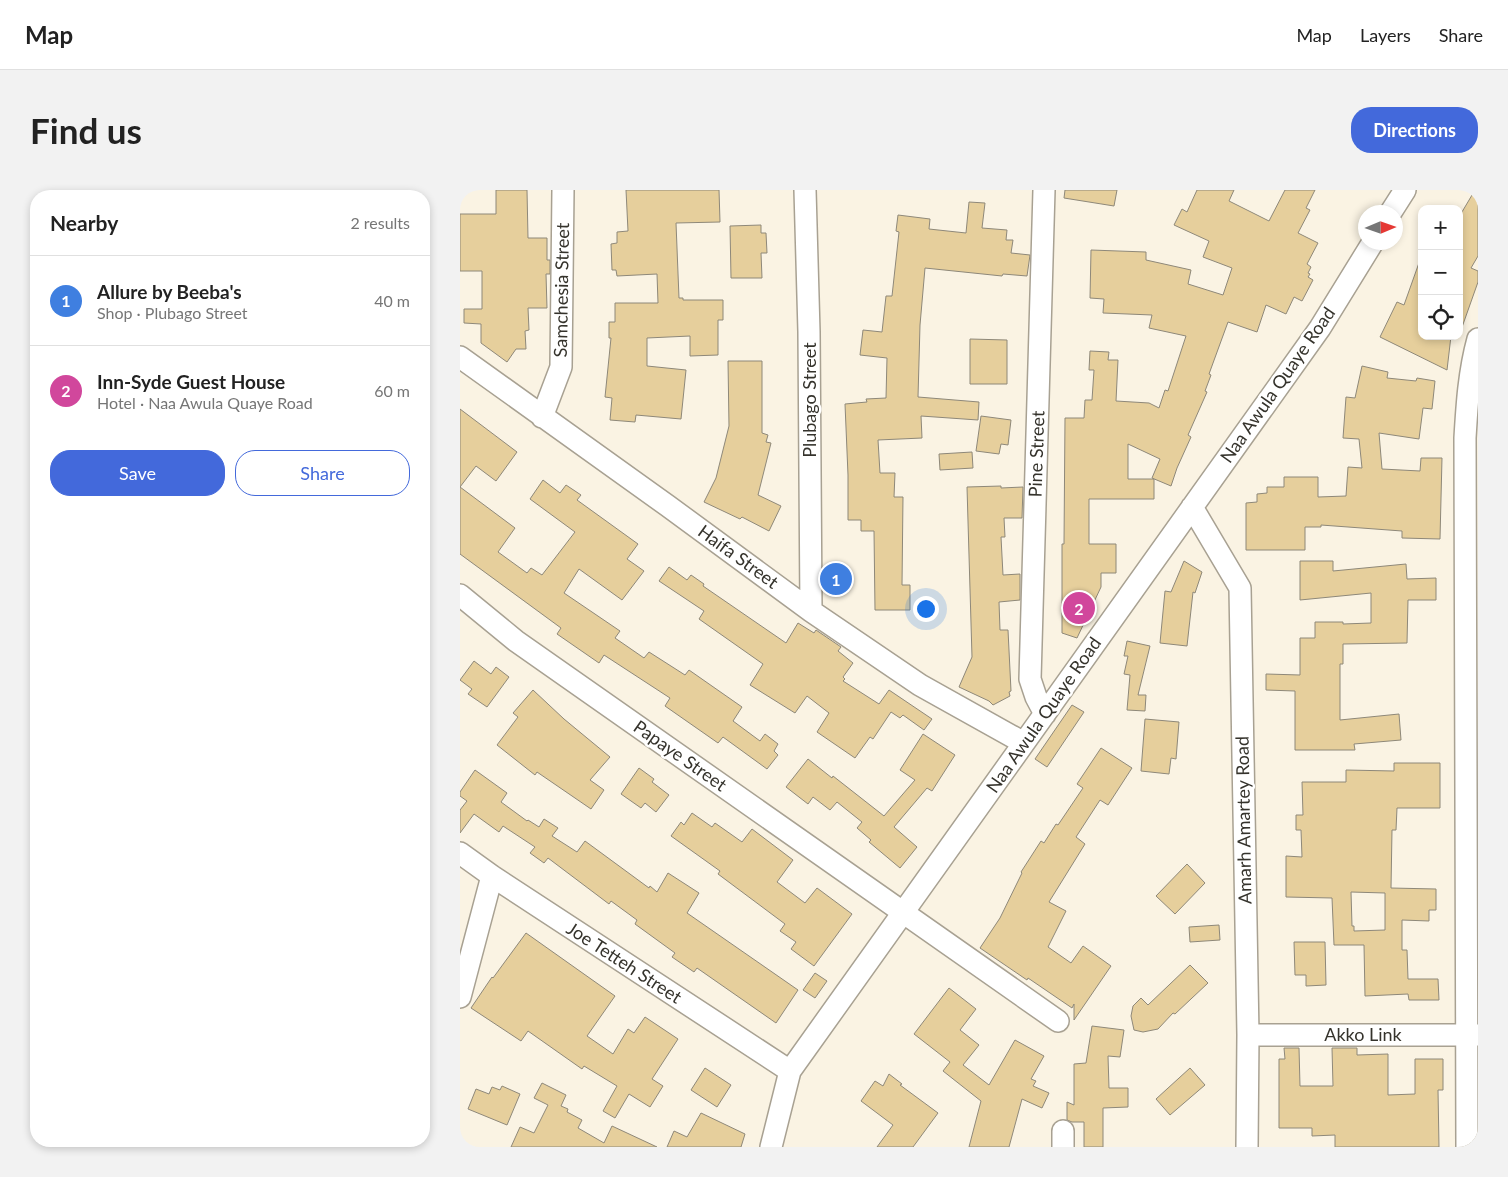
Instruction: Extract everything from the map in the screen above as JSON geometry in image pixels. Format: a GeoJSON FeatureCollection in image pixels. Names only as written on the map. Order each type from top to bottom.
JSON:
{"type":"FeatureCollection","features":[{"type":"Feature","properties":{"kind":"street","name":"Samchesia Street"},"geometry":{"type":"LineString","coordinates":[[542,417],[561,367],[563,190]]}},
{"type":"Feature","properties":{"kind":"street","name":"Plubago Street"},"geometry":{"type":"LineString","coordinates":[[806,190],[811,611]]}},
{"type":"Feature","properties":{"kind":"street","name":"Pine Street"},"geometry":{"type":"LineString","coordinates":[[1044,190],[1030,679],[1036,697],[1045,714]]}},
{"type":"Feature","properties":{"kind":"street"},"geometry":{"type":"LineString","coordinates":[[1395,205],[1405,190]]}},
{"type":"Feature","properties":{"kind":"street","name":"Naa Awula Quaye Road"},"geometry":{"type":"LineString","coordinates":[[771,1147],[790,1072],[1320,328],[1368,250]]}},
{"type":"Feature","properties":{"kind":"street"},"geometry":{"type":"LineString","coordinates":[[1467,1147],[1473,1035],[1471,438],[1468,386],[1478,339]]}},
{"type":"Feature","properties":{"kind":"street","name":"Haifa Street"},"geometry":{"type":"LineString","coordinates":[[460,357],[811,611],[920,685],[1024,743]]}},
{"type":"Feature","properties":{"kind":"street","name":"Amarh Amartey Road"},"geometry":{"type":"LineString","coordinates":[[1192,507],[1240,588],[1248,1035],[1247,1147]]}},
{"type":"Feature","properties":{"kind":"street","name":"Papaye Street"},"geometry":{"type":"LineString","coordinates":[[460,595],[516,641],[1058,1022]]}},
{"type":"Feature","properties":{"kind":"street","name":"Joe Tetteh Street"},"geometry":{"type":"LineString","coordinates":[[460,853],[790,1072]]}},
{"type":"Feature","properties":{"kind":"street"},"geometry":{"type":"LineString","coordinates":[[460,997],[492,876]]}},
{"type":"Feature","properties":{"kind":"street","name":"Akko Link"},"geometry":{"type":"LineString","coordinates":[[1248,1035],[1473,1035]]}},
{"type":"Feature","properties":{"kind":"building"},"geometry":{"type":"Polygon","coordinates":[[[496,190],[527,190],[528,238],[547,238],[547,260],[550,260],[550,274],[546,274],[547,308],[528,308],[529,330],[525,331],[526,349],[516,349],[507,362],[481,343],[481,324],[464,323],[464,309],[482,309],[482,271],[460,271],[460,214],[496,214],[496,190]]]}},
{"type":"Feature","properties":{"kind":"building"},"geometry":{"type":"Polygon","coordinates":[[[626,190],[719,190],[720,222],[676,223],[679,298],[683,298],[683,300],[723,300],[723,320],[718,320],[718,355],[690,356],[690,336],[647,338],[647,366],[686,370],[681,419],[636,415],[635,422],[610,420],[612,398],[605,397],[611,338],[609,338],[609,322],[615,322],[615,303],[658,303],[657,274],[617,276],[616,270],[612,270],[611,244],[617,243],[617,232],[628,231],[626,190]]]}},
{"type":"Feature","properties":{"kind":"building"},"geometry":{"type":"Polygon","coordinates":[[[1065,190],[1117,190],[1114,206],[1064,198],[1065,190]]]}},
{"type":"Feature","properties":{"kind":"building"},"geometry":{"type":"Polygon","coordinates":[[[1197,190],[1234,190],[1229,201],[1269,221],[1285,190],[1315,190],[1306,208],[1310,210],[1298,233],[1318,243],[1307,264],[1311,267],[1308,277],[1313,280],[1302,301],[1294,297],[1286,314],[1266,305],[1257,332],[1228,322],[1209,374],[1211,375],[1205,391],[1207,392],[1188,435],[1191,437],[1171,486],[1152,478],[1160,459],[1128,444],[1128,479],[1154,479],[1154,499],[1089,499],[1089,544],[1116,544],[1116,573],[1101,573],[1101,587],[1077,638],[1062,633],[1065,418],[1084,418],[1085,400],[1092,400],[1094,370],[1089,370],[1090,351],[1109,352],[1108,360],[1118,360],[1116,401],[1149,403],[1159,408],[1165,390],[1168,391],[1186,336],[1149,328],[1152,315],[1103,313],[1104,299],[1090,298],[1091,250],[1146,252],[1146,260],[1191,270],[1188,284],[1223,295],[1232,268],[1203,257],[1209,241],[1174,225],[1182,209],[1187,212],[1197,190]]]}},
{"type":"Feature","properties":{"kind":"building"},"geometry":{"type":"Polygon","coordinates":[[[1475,190],[1478,190],[1478,256],[1471,268],[1478,271],[1478,282],[1463,324],[1463,250],[1463,210],[1475,190]]]}},
{"type":"Feature","properties":{"kind":"building"},"geometry":{"type":"Polygon","coordinates":[[[969,202],[985,203],[982,228],[1007,230],[1006,240],[1013,240],[1011,253],[1030,255],[1027,276],[1003,274],[1002,276],[925,268],[920,325],[918,397],[979,402],[978,420],[921,416],[922,438],[878,440],[880,473],[895,473],[894,497],[903,497],[902,585],[910,585],[910,610],[875,610],[874,531],[861,531],[861,520],[848,520],[845,404],[867,402],[866,399],[886,398],[887,358],[860,355],[863,330],[882,332],[886,296],[892,296],[899,232],[896,231],[898,215],[930,219],[929,229],[966,233],[969,202]]]}},
{"type":"Feature","properties":{"kind":"building"},"geometry":{"type":"Polygon","coordinates":[[[761,225],[761,233],[766,233],[767,253],[761,253],[762,278],[731,278],[730,226],[761,225]]]}},
{"type":"Feature","properties":{"kind":"building"},"geometry":{"type":"Polygon","coordinates":[[[1418,266],[1418,340],[1451,340],[1447,370],[1380,337],[1397,302],[1404,305],[1418,266]]]}},
{"type":"Feature","properties":{"kind":"building"},"geometry":{"type":"Polygon","coordinates":[[[970,339],[1007,340],[1007,384],[970,384],[970,339]]]}},
{"type":"Feature","properties":{"kind":"building"},"geometry":{"type":"Polygon","coordinates":[[[728,361],[762,361],[762,433],[768,435],[766,442],[771,443],[758,495],[781,506],[769,531],[742,517],[740,519],[704,502],[716,478],[729,426],[728,361]]]}},
{"type":"Feature","properties":{"kind":"building"},"geometry":{"type":"Polygon","coordinates":[[[1362,366],[1388,372],[1387,378],[1416,381],[1417,378],[1435,381],[1432,409],[1423,408],[1419,439],[1379,433],[1382,469],[1420,471],[1421,458],[1442,458],[1440,539],[1402,538],[1402,531],[1321,525],[1321,527],[1305,527],[1305,550],[1246,550],[1246,503],[1257,502],[1257,494],[1267,493],[1267,487],[1284,487],[1284,477],[1318,477],[1318,497],[1346,496],[1348,467],[1362,468],[1359,439],[1343,438],[1346,397],[1355,398],[1362,366]]]}},
{"type":"Feature","properties":{"kind":"building"},"geometry":{"type":"Polygon","coordinates":[[[460,409],[517,452],[496,481],[476,466],[460,487],[460,409]]]}},
{"type":"Feature","properties":{"kind":"building"},"geometry":{"type":"Polygon","coordinates":[[[981,416],[1011,420],[1008,445],[1001,444],[999,454],[976,451],[981,416]]]}},
{"type":"Feature","properties":{"kind":"building"},"geometry":{"type":"Polygon","coordinates":[[[972,452],[973,468],[940,470],[939,454],[972,452]]]}},
{"type":"Feature","properties":{"kind":"building"},"geometry":{"type":"Polygon","coordinates":[[[543,480],[560,493],[566,485],[581,495],[577,500],[638,544],[627,559],[644,571],[622,600],[579,569],[564,593],[620,631],[615,638],[644,658],[649,652],[685,675],[689,670],[742,707],[733,721],[760,741],[765,734],[778,744],[774,751],[778,755],[767,769],[723,737],[718,743],[665,706],[670,698],[604,655],[599,663],[557,634],[561,628],[460,554],[460,487],[515,528],[498,552],[527,573],[531,568],[542,575],[575,532],[530,499],[543,480]]]}},
{"type":"Feature","properties":{"kind":"building"},"geometry":{"type":"Polygon","coordinates":[[[1001,486],[1001,488],[1023,487],[1022,518],[1004,518],[1005,537],[1001,537],[1003,575],[1020,574],[1020,600],[999,602],[1000,630],[1008,630],[1011,691],[1009,692],[1010,696],[993,705],[989,701],[959,687],[972,657],[967,487],[1001,486]]]}},
{"type":"Feature","properties":{"kind":"building"},"geometry":{"type":"Polygon","coordinates":[[[1184,561],[1202,572],[1195,593],[1193,592],[1187,646],[1160,643],[1165,591],[1171,592],[1184,561]]]}},
{"type":"Feature","properties":{"kind":"building"},"geometry":{"type":"Polygon","coordinates":[[[1300,561],[1333,561],[1333,571],[1406,564],[1407,579],[1436,578],[1436,600],[1408,600],[1407,643],[1343,644],[1343,664],[1340,664],[1340,720],[1399,714],[1401,740],[1354,744],[1355,750],[1295,750],[1295,691],[1266,690],[1266,674],[1300,675],[1300,638],[1315,638],[1315,622],[1371,623],[1371,593],[1300,600],[1300,561]]]}},
{"type":"Feature","properties":{"kind":"building"},"geometry":{"type":"Polygon","coordinates":[[[669,567],[687,580],[691,575],[704,584],[703,586],[786,643],[798,623],[814,633],[816,630],[841,647],[838,651],[853,663],[843,677],[845,679],[843,681],[879,704],[889,690],[932,719],[924,730],[903,715],[900,718],[891,712],[873,739],[870,737],[855,758],[817,732],[829,713],[807,696],[795,713],[750,685],[763,664],[699,619],[704,611],[659,581],[669,567]]]}},
{"type":"Feature","properties":{"kind":"building"},"geometry":{"type":"Polygon","coordinates":[[[1127,641],[1150,646],[1138,695],[1146,695],[1145,711],[1127,710],[1130,675],[1124,674],[1128,656],[1124,656],[1127,641]]]}},
{"type":"Feature","properties":{"kind":"building"},"geometry":{"type":"Polygon","coordinates":[[[474,661],[491,674],[496,667],[509,677],[487,707],[468,694],[472,689],[460,680],[474,661]]]}},
{"type":"Feature","properties":{"kind":"building"},"geometry":{"type":"Polygon","coordinates":[[[533,690],[564,719],[610,757],[590,780],[604,790],[591,809],[537,772],[535,775],[497,745],[518,717],[513,713],[533,690]]]}},
{"type":"Feature","properties":{"kind":"building"},"geometry":{"type":"Polygon","coordinates":[[[1072,705],[1084,712],[1047,767],[1035,759],[1072,705]]]}},
{"type":"Feature","properties":{"kind":"building"},"geometry":{"type":"Polygon","coordinates":[[[1145,719],[1179,722],[1176,759],[1171,758],[1169,774],[1141,771],[1145,719]]]}},
{"type":"Feature","properties":{"kind":"building"},"geometry":{"type":"Polygon","coordinates":[[[923,734],[955,755],[932,791],[927,788],[894,827],[917,847],[900,868],[869,842],[871,840],[857,828],[862,822],[837,802],[830,810],[813,797],[808,804],[786,787],[808,759],[884,816],[915,780],[900,770],[923,734]]]}},
{"type":"Feature","properties":{"kind":"building"},"geometry":{"type":"Polygon","coordinates":[[[1101,748],[1132,768],[1108,805],[1100,800],[1076,837],[1085,844],[1049,902],[1066,911],[1048,947],[1071,963],[1083,946],[1111,966],[1074,1020],[1074,1004],[1072,1008],[980,948],[1000,918],[1021,872],[1041,841],[1044,843],[1083,788],[1077,784],[1101,748]]]}},
{"type":"Feature","properties":{"kind":"building"},"geometry":{"type":"Polygon","coordinates":[[[1394,763],[1440,763],[1440,808],[1397,808],[1396,830],[1392,830],[1391,888],[1436,889],[1436,910],[1429,910],[1429,921],[1402,920],[1402,950],[1407,950],[1408,979],[1438,979],[1439,1000],[1409,1000],[1408,994],[1365,996],[1364,945],[1334,945],[1332,898],[1286,897],[1286,856],[1302,857],[1301,830],[1296,830],[1296,815],[1303,815],[1302,782],[1346,782],[1346,770],[1394,771],[1394,763]],[[1351,892],[1352,926],[1354,926],[1354,931],[1385,930],[1385,893],[1351,892]]]}},
{"type":"Feature","properties":{"kind":"building"},"geometry":{"type":"Polygon","coordinates":[[[639,768],[654,779],[652,782],[669,795],[656,812],[645,803],[641,808],[621,794],[639,768]]]}},
{"type":"Feature","properties":{"kind":"building"},"geometry":{"type":"Polygon","coordinates":[[[475,770],[507,793],[501,802],[527,821],[539,827],[544,819],[558,828],[552,836],[577,852],[585,841],[657,892],[668,873],[699,893],[687,913],[798,990],[776,1023],[697,968],[694,972],[672,957],[675,953],[635,924],[637,920],[611,901],[609,904],[548,858],[544,863],[530,853],[535,847],[503,826],[499,832],[474,814],[460,833],[460,810],[467,801],[460,796],[460,792],[475,770]]]}},
{"type":"Feature","properties":{"kind":"building"},"geometry":{"type":"Polygon","coordinates":[[[692,813],[712,827],[715,823],[742,842],[752,829],[793,860],[777,882],[805,903],[817,888],[852,914],[814,966],[791,949],[796,942],[780,931],[785,924],[718,874],[720,871],[671,836],[681,822],[684,825],[692,813]]]}},
{"type":"Feature","properties":{"kind":"building"},"geometry":{"type":"Polygon","coordinates":[[[1187,864],[1205,883],[1175,914],[1156,896],[1187,864]]]}},
{"type":"Feature","properties":{"kind":"building"},"geometry":{"type":"Polygon","coordinates":[[[1219,925],[1220,940],[1190,942],[1189,927],[1219,925]]]}},
{"type":"Feature","properties":{"kind":"building"},"geometry":{"type":"Polygon","coordinates":[[[526,933],[615,996],[587,1036],[613,1054],[628,1029],[634,1033],[645,1017],[678,1039],[652,1079],[663,1086],[650,1107],[629,1094],[615,1118],[603,1111],[617,1086],[584,1066],[582,1069],[528,1031],[521,1041],[471,1008],[526,933]]]}},
{"type":"Feature","properties":{"kind":"building"},"geometry":{"type":"Polygon","coordinates":[[[1294,942],[1325,942],[1326,985],[1306,986],[1306,975],[1295,975],[1294,942]]]}},
{"type":"Feature","properties":{"kind":"building"},"geometry":{"type":"Polygon","coordinates":[[[1190,965],[1208,983],[1175,1014],[1173,1013],[1158,1029],[1143,1032],[1134,1030],[1131,1016],[1133,1006],[1141,998],[1148,1005],[1190,965]]]}},
{"type":"Feature","properties":{"kind":"building"},"geometry":{"type":"Polygon","coordinates":[[[815,973],[827,981],[815,998],[803,990],[815,973]]]}},
{"type":"Feature","properties":{"kind":"building"},"geometry":{"type":"Polygon","coordinates":[[[949,988],[976,1009],[960,1030],[979,1045],[963,1065],[989,1085],[1015,1040],[1044,1056],[1031,1079],[1036,1081],[1033,1086],[1049,1093],[1042,1108],[1022,1099],[1009,1147],[969,1147],[981,1101],[943,1071],[950,1062],[914,1034],[949,988]]]}},
{"type":"Feature","properties":{"kind":"building"},"geometry":{"type":"Polygon","coordinates":[[[1092,1026],[1124,1030],[1120,1057],[1108,1056],[1109,1088],[1128,1088],[1128,1107],[1103,1108],[1103,1147],[1084,1147],[1084,1122],[1067,1120],[1067,1102],[1074,1105],[1074,1064],[1086,1063],[1092,1026]]]}},
{"type":"Feature","properties":{"kind":"building"},"geometry":{"type":"Polygon","coordinates":[[[1284,1048],[1299,1048],[1300,1086],[1333,1086],[1332,1048],[1357,1048],[1357,1055],[1388,1054],[1388,1095],[1415,1094],[1415,1059],[1443,1059],[1443,1090],[1438,1090],[1439,1147],[1335,1147],[1335,1135],[1312,1136],[1312,1128],[1279,1128],[1279,1059],[1285,1059],[1284,1048]]]}},
{"type":"Feature","properties":{"kind":"building"},"geometry":{"type":"Polygon","coordinates":[[[705,1068],[731,1085],[717,1107],[691,1090],[705,1068]]]}},
{"type":"Feature","properties":{"kind":"building"},"geometry":{"type":"Polygon","coordinates":[[[1190,1068],[1205,1085],[1170,1115],[1156,1099],[1190,1068]]]}},
{"type":"Feature","properties":{"kind":"building"},"geometry":{"type":"Polygon","coordinates":[[[889,1074],[902,1084],[900,1085],[938,1113],[913,1147],[877,1147],[893,1125],[861,1101],[875,1081],[883,1086],[889,1074]]]}},
{"type":"Feature","properties":{"kind":"building"},"geometry":{"type":"Polygon","coordinates":[[[542,1083],[566,1095],[561,1106],[568,1109],[567,1112],[582,1120],[578,1128],[604,1143],[612,1126],[657,1147],[511,1147],[520,1127],[534,1133],[548,1105],[534,1098],[542,1083]]]}},
{"type":"Feature","properties":{"kind":"building"},"geometry":{"type":"Polygon","coordinates":[[[502,1086],[520,1094],[507,1125],[468,1109],[476,1089],[489,1094],[492,1087],[500,1090],[502,1086]]]}},
{"type":"Feature","properties":{"kind":"building"},"geometry":{"type":"Polygon","coordinates":[[[701,1113],[745,1134],[741,1147],[667,1147],[674,1131],[687,1137],[701,1113]]]}},
{"type":"Feature","properties":{"kind":"place","name":"Allure by Beeba's"},"geometry":{"type":"Point","coordinates":[836,579]}},
{"type":"Feature","properties":{"kind":"place","name":"Inn-Syde Guest House"},"geometry":{"type":"Point","coordinates":[1079,608]}}]}
